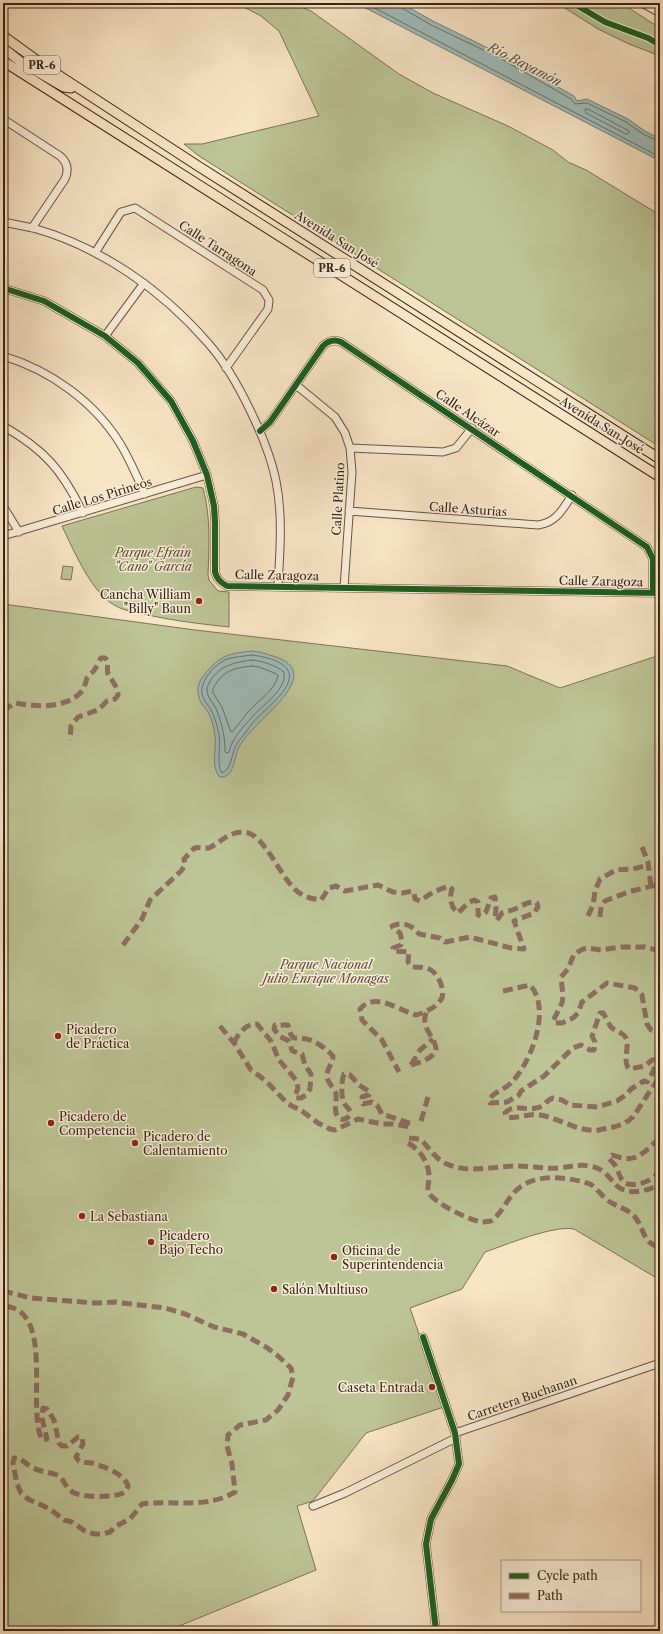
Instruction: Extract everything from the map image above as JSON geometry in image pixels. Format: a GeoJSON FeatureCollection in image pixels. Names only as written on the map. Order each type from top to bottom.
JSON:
{"type":"FeatureCollection","features":[{"type":"Feature","properties":{"kind":"main road","name":"Avenida San José"},"geometry":{"type":"LineString","coordinates":[[3,36],[82,91],[660,459]]}},
{"type":"Feature","properties":{"kind":"main road"},"geometry":{"type":"LineString","coordinates":[[3,48],[21,62],[64,86],[82,91]]}},
{"type":"Feature","properties":{"kind":"main road","name":"Avenida San José"},"geometry":{"type":"LineString","coordinates":[[3,61],[660,476]]}},
{"type":"Feature","properties":{"kind":"street"},"geometry":{"type":"LineString","coordinates":[[642,3],[660,13]]}},
{"type":"Feature","properties":{"kind":"street"},"geometry":{"type":"LineString","coordinates":[[654,3],[660,9]]}},
{"type":"Feature","properties":{"kind":"street"},"geometry":{"type":"LineString","coordinates":[[3,119],[60,156],[64,159],[67,167],[66,176],[32,228]]}},
{"type":"Feature","properties":{"kind":"street","name":"Calle Tarragona"},"geometry":{"type":"LineString","coordinates":[[94,253],[121,212],[135,208],[263,290],[269,300],[268,309],[226,368]]}},
{"type":"Feature","properties":{"kind":"street"},"geometry":{"type":"LineString","coordinates":[[3,222],[32,228],[64,239],[94,253],[144,283],[170,304],[209,344],[243,396],[260,431],[272,465],[279,504],[281,542],[278,586]]}},
{"type":"Feature","properties":{"kind":"street"},"geometry":{"type":"LineString","coordinates":[[106,336],[144,283]]}},
{"type":"Feature","properties":{"kind":"street","name":"Calle Zaragoza"},"geometry":{"type":"LineString","coordinates":[[3,288],[44,301],[106,336],[138,363],[171,402],[193,441],[207,476],[214,506],[216,543],[215,572],[220,582],[227,586],[657,593]]}},
{"type":"Feature","properties":{"kind":"street","name":"Calle Alcázar"},"geometry":{"type":"LineString","coordinates":[[260,431],[270,422],[323,346],[326,343],[338,340],[647,546],[653,559],[657,593]]}},
{"type":"Feature","properties":{"kind":"street"},"geometry":{"type":"LineString","coordinates":[[3,356],[28,365],[55,380],[76,394],[98,415],[120,444],[133,467],[145,494]]}},
{"type":"Feature","properties":{"kind":"street","name":"Calle Platino"},"geometry":{"type":"LineString","coordinates":[[296,386],[335,417],[345,433],[350,448],[352,472],[344,588]]}},
{"type":"Feature","properties":{"kind":"street"},"geometry":{"type":"LineString","coordinates":[[3,426],[31,443],[54,465],[73,494],[82,513]]}},
{"type":"Feature","properties":{"kind":"street"},"geometry":{"type":"LineString","coordinates":[[350,448],[443,452],[456,448],[472,428]]}},
{"type":"Feature","properties":{"kind":"street","name":"Calle Los Pirineos"},"geometry":{"type":"LineString","coordinates":[[3,536],[207,476]]}},
{"type":"Feature","properties":{"kind":"street","name":"Calle Asturias"},"geometry":{"type":"LineString","coordinates":[[349,511],[538,525],[553,521],[572,495]]}},
{"type":"Feature","properties":{"kind":"street"},"geometry":{"type":"LineString","coordinates":[[3,506],[19,532]]}},
{"type":"Feature","properties":{"kind":"street"},"geometry":{"type":"LineString","coordinates":[[423,1337],[456,1436],[459,1464],[431,1519],[426,1544],[436,1631]]}},
{"type":"Feature","properties":{"kind":"street","name":"Carretera Buchanan"},"geometry":{"type":"LineString","coordinates":[[313,1506],[345,1493],[456,1436],[660,1363]]}},
{"type":"Feature","properties":{"kind":"green space"},"geometry":{"type":"Polygon","coordinates":[[[236,3],[291,3],[311,11],[399,74],[433,93],[508,126],[553,150],[568,162],[586,170],[660,215],[660,447],[199,156],[184,144],[202,144],[319,116],[279,31],[261,16],[236,3]]]}},
{"type":"Feature","properties":{"kind":"green space"},"geometry":{"type":"Polygon","coordinates":[[[557,3],[621,3],[660,28],[660,56],[629,44],[598,29],[557,3]]]}},
{"type":"Feature","properties":{"kind":"green space","name":"Parque Efraín \"Cano\" García"},"geometry":{"type":"Polygon","coordinates":[[[196,487],[203,488],[206,499],[209,532],[209,580],[218,591],[229,592],[229,627],[188,622],[129,611],[115,606],[103,597],[89,579],[62,526],[196,487]]]}},
{"type":"Feature","properties":{"kind":"green space"},"geometry":{"type":"Polygon","coordinates":[[[63,566],[73,567],[71,580],[61,579],[63,566]]]}},
{"type":"Feature","properties":{"kind":"green space","name":"Parque Nacional Julio Enrique Monagas"},"geometry":{"type":"Polygon","coordinates":[[[3,604],[195,630],[507,666],[560,688],[660,655],[660,1280],[574,1229],[554,1230],[542,1233],[485,1252],[462,1289],[410,1308],[444,1407],[366,1433],[313,1501],[297,1506],[316,1570],[167,1631],[3,1631],[3,604]]]}},
{"type":"Feature","properties":{"kind":"water"},"geometry":{"type":"Polygon","coordinates":[[[356,3],[401,3],[433,21],[500,54],[574,96],[577,101],[587,99],[628,119],[660,139],[660,161],[356,3]]]}},
{"type":"Feature","properties":{"kind":"water"},"geometry":{"type":"Polygon","coordinates":[[[252,651],[281,659],[290,665],[294,673],[293,682],[282,699],[252,730],[241,744],[229,774],[220,777],[215,768],[215,741],[212,721],[207,710],[201,703],[198,691],[199,685],[205,674],[220,659],[236,653],[252,651]]]}},
{"type":"Feature","properties":{"kind":"marked path"},"geometry":{"type":"LineString","coordinates":[[3,710],[16,703],[41,706],[59,704],[75,698],[81,692],[87,678],[101,658],[105,658],[107,662],[108,674],[116,687],[118,695],[115,699],[107,701],[98,710],[78,717],[71,726],[70,740]]}},
{"type":"Feature","properties":{"kind":"marked path"},"geometry":{"type":"LineString","coordinates":[[123,945],[142,919],[150,900],[181,871],[185,865],[184,859],[193,849],[209,848],[232,834],[242,832],[250,834],[258,839],[294,888],[303,895],[311,898],[321,900],[329,888],[336,886],[345,891],[378,885],[393,892],[403,893],[412,891],[415,899],[420,901],[433,892],[449,886],[452,889],[452,906],[458,913],[468,903],[474,900],[478,902],[478,915],[481,916],[486,912],[491,898],[495,897],[495,919],[497,920],[504,912],[513,910],[528,903],[537,903],[538,907],[534,913],[514,921],[524,949],[511,948],[470,937],[445,942],[440,938],[419,934],[413,928],[404,924],[392,926],[400,933],[402,941],[401,945],[393,948],[394,951],[409,952],[408,962],[412,967],[426,968],[434,972],[441,984],[443,993],[442,998],[435,1006],[416,1015],[380,1002],[366,1004],[360,1009],[362,1020],[382,1040],[399,1072]]}},
{"type":"Feature","properties":{"kind":"marked path"},"geometry":{"type":"LineString","coordinates":[[642,847],[648,862],[651,887]]}},
{"type":"Feature","properties":{"kind":"marked path"},"geometry":{"type":"LineString","coordinates":[[588,916],[593,905],[595,891],[600,879],[616,870],[633,869],[648,865]]}},
{"type":"Feature","properties":{"kind":"marked path"},"geometry":{"type":"LineString","coordinates":[[600,917],[601,907],[605,901],[628,892],[660,884]]}},
{"type":"Feature","properties":{"kind":"marked path"},"geometry":{"type":"LineString","coordinates":[[660,951],[645,947],[621,947],[601,950],[587,948],[574,954],[568,969],[561,977],[563,996],[562,1003],[553,1021],[555,1023],[562,1023],[573,1018],[578,1013],[582,1002],[607,983],[635,988],[642,995],[647,1024],[651,1030],[660,1033]]}},
{"type":"Feature","properties":{"kind":"marked path"},"geometry":{"type":"LineString","coordinates":[[503,991],[530,985],[536,995],[539,1007],[539,1021],[532,1049],[526,1062],[512,1082],[490,1098],[490,1103],[507,1102],[519,1095],[521,1091],[544,1076],[573,1048],[581,1045],[590,1050],[594,1050],[595,1042],[592,1036],[600,1013],[603,1013],[611,1027],[623,1034],[626,1038],[626,1062],[629,1069],[645,1066],[654,1060],[653,1071],[647,1082],[644,1081],[631,1089],[617,1101],[598,1107],[570,1105],[562,1100],[553,1098],[543,1105],[532,1109],[512,1108],[505,1113],[507,1117],[540,1115],[577,1127],[592,1130],[616,1126],[627,1122],[633,1117],[660,1076]]}},
{"type":"Feature","properties":{"kind":"marked path"},"geometry":{"type":"LineString","coordinates":[[411,1065],[434,1054],[436,1048],[426,1028],[425,1020],[427,1011]]}},
{"type":"Feature","properties":{"kind":"marked path"},"geometry":{"type":"LineString","coordinates":[[234,1043],[246,1027],[257,1024],[271,1041],[279,1060],[296,1080],[298,1088],[295,1096],[296,1098],[301,1098],[306,1095],[310,1089],[311,1074],[305,1065],[302,1054],[292,1050],[289,1041],[279,1036],[274,1029],[275,1025],[288,1025],[291,1035],[294,1038],[316,1042],[333,1056],[327,1077],[336,1094],[335,1109],[338,1118],[346,1119],[351,1113],[342,1097],[344,1074],[350,1075],[359,1085],[370,1092],[369,1095],[362,1097],[363,1104],[372,1102],[377,1105],[382,1114],[412,1124]]}},
{"type":"Feature","properties":{"kind":"marked path"},"geometry":{"type":"LineString","coordinates":[[220,1026],[234,1043],[251,1070],[266,1081],[288,1104],[302,1111],[318,1123],[335,1130],[358,1119],[382,1124],[394,1124],[411,1127]]}},
{"type":"Feature","properties":{"kind":"marked path"},"geometry":{"type":"LineString","coordinates":[[411,1065],[420,1050],[433,1039]]}},
{"type":"Feature","properties":{"kind":"marked path"},"geometry":{"type":"LineString","coordinates":[[421,1121],[428,1097]]}},
{"type":"Feature","properties":{"kind":"marked path"},"geometry":{"type":"LineString","coordinates":[[409,1138],[420,1139],[443,1162],[464,1169],[507,1166],[563,1168],[584,1165],[601,1170],[617,1186],[627,1191],[633,1192],[650,1189],[660,1184]]}},
{"type":"Feature","properties":{"kind":"marked path"},"geometry":{"type":"LineString","coordinates":[[660,1139],[637,1157],[628,1159],[612,1155],[609,1158],[615,1165],[622,1180],[628,1184],[639,1184],[650,1180],[658,1173],[660,1169]]}},
{"type":"Feature","properties":{"kind":"marked path"},"geometry":{"type":"LineString","coordinates":[[408,1143],[416,1149],[425,1160],[429,1175],[429,1193],[438,1202],[453,1211],[477,1221],[491,1221],[499,1214],[511,1196],[526,1183],[544,1178],[563,1178],[590,1184],[607,1200],[632,1214],[649,1242],[660,1248]]}},
{"type":"Feature","properties":{"kind":"marked path"},"geometry":{"type":"LineString","coordinates":[[660,1152],[658,1154],[660,1164]]}},
{"type":"Feature","properties":{"kind":"marked path"},"geometry":{"type":"LineString","coordinates":[[3,1291],[31,1298],[95,1303],[114,1302],[165,1308],[185,1314],[214,1327],[243,1334],[266,1347],[291,1368],[293,1377],[288,1395],[278,1410],[266,1420],[240,1425],[228,1435],[227,1446],[232,1464],[235,1492],[224,1497],[201,1502],[142,1504],[130,1519],[116,1526],[110,1532],[94,1534],[85,1531],[72,1522],[64,1520],[50,1509],[28,1499],[21,1493],[17,1484],[13,1463],[14,1458],[20,1459],[31,1467],[59,1476],[71,1491],[81,1495],[118,1495],[125,1492],[128,1486],[123,1478],[113,1471],[97,1464],[79,1461],[76,1457],[83,1444],[82,1437],[78,1437],[67,1446],[62,1446],[59,1443],[54,1420],[47,1409],[43,1408],[42,1418],[47,1439],[42,1440],[38,1425],[34,1341],[29,1323],[19,1311],[3,1306]]}},
{"type":"Feature","properties":{"kind":"cycle path"},"geometry":{"type":"LineString","coordinates":[[573,3],[605,22],[648,38],[660,45]]}},
{"type":"Feature","properties":{"kind":"cycle path"},"geometry":{"type":"LineString","coordinates":[[3,288],[44,301],[105,336],[138,363],[171,401],[193,441],[207,475],[214,506],[215,572],[219,580],[227,586],[660,593]]}},
{"type":"Feature","properties":{"kind":"cycle path"},"geometry":{"type":"LineString","coordinates":[[260,431],[270,422],[323,346],[331,341],[341,342],[647,547],[653,559],[653,593]]}},
{"type":"Feature","properties":{"kind":"cycle path"},"geometry":{"type":"LineString","coordinates":[[423,1337],[455,1433],[459,1464],[431,1519],[426,1544],[436,1631]]}},
{"type":"Feature","properties":{"kind":"place","name":"Cancha William \"Billy\" Baun"},"geometry":{"type":"Point","coordinates":[199,601]}},
{"type":"Feature","properties":{"kind":"place","name":"Picadero de Práctica"},"geometry":{"type":"Point","coordinates":[58,1036]}},
{"type":"Feature","properties":{"kind":"place","name":"Picadero de Competencia"},"geometry":{"type":"Point","coordinates":[51,1123]}},
{"type":"Feature","properties":{"kind":"place","name":"Picadero de Calentamiento"},"geometry":{"type":"Point","coordinates":[135,1143]}},
{"type":"Feature","properties":{"kind":"place","name":"La Sebastiana"},"geometry":{"type":"Point","coordinates":[82,1216]}},
{"type":"Feature","properties":{"kind":"place","name":"Picadero Bajo Techo"},"geometry":{"type":"Point","coordinates":[151,1242]}},
{"type":"Feature","properties":{"kind":"place","name":"Oficina de Superintendencia"},"geometry":{"type":"Point","coordinates":[334,1257]}},
{"type":"Feature","properties":{"kind":"place","name":"Salón Multiuso"},"geometry":{"type":"Point","coordinates":[274,1289]}},
{"type":"Feature","properties":{"kind":"place","name":"Caseta Entrada"},"geometry":{"type":"Point","coordinates":[432,1387]}},
{"type":"Feature","properties":{"kind":"water label","name":"Río Bayamón"},"geometry":{"type":"Point","coordinates":[525,64]}}]}
